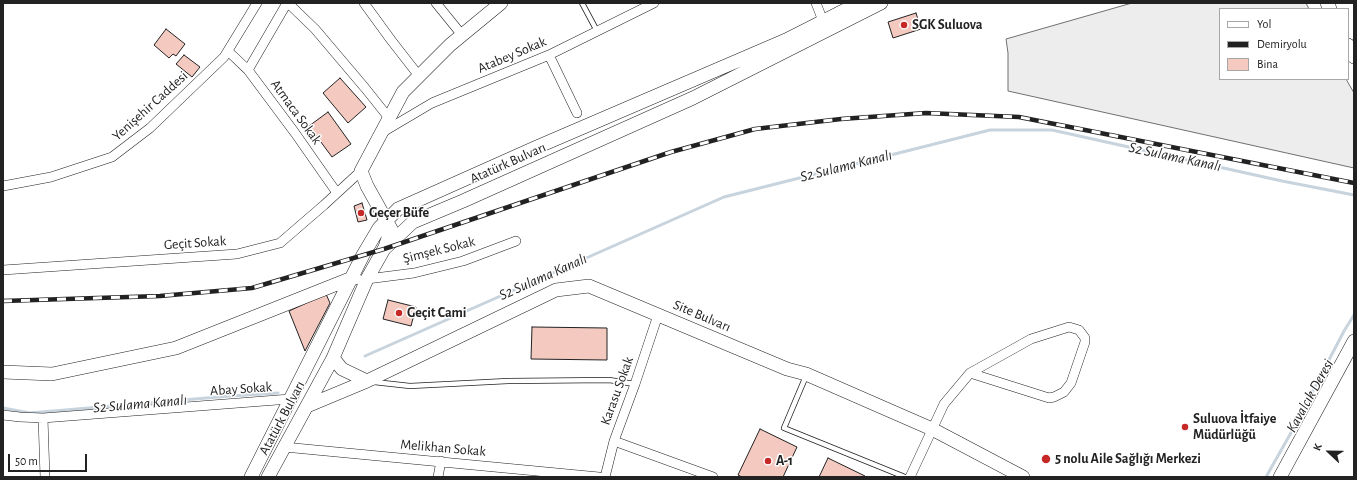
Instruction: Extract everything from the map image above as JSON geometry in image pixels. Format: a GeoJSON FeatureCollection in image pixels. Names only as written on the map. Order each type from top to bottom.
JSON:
{"type":"FeatureCollection","features":[{"type":"Feature","properties":{"kind":"street","name":"Yenişehir Caddesi"},"geometry":{"type":"LineString","coordinates":[[3,186],[51,177],[112,158],[150,128],[224,57],[257,3]]}},
{"type":"Feature","properties":{"kind":"street"},"geometry":{"type":"LineString","coordinates":[[248,70],[288,3],[315,29],[389,118]]}},
{"type":"Feature","properties":{"kind":"street"},"geometry":{"type":"LineString","coordinates":[[364,3],[419,76]]}},
{"type":"Feature","properties":{"kind":"street"},"geometry":{"type":"LineString","coordinates":[[436,3],[462,35]]}},
{"type":"Feature","properties":{"kind":"street"},"geometry":{"type":"LineString","coordinates":[[384,249],[391,228],[367,186],[361,170],[403,92],[450,45],[501,3]]}},
{"type":"Feature","properties":{"kind":"street","name":"Atabey Sokak"},"geometry":{"type":"LineString","coordinates":[[381,132],[432,103],[549,55],[654,3]]}},
{"type":"Feature","properties":{"kind":"street"},"geometry":{"type":"LineString","coordinates":[[816,3],[823,21]]}},
{"type":"Feature","properties":{"kind":"street","name":"Atatürk Bulvarı"},"geometry":{"type":"LineString","coordinates":[[251,477],[379,228],[398,210],[786,40],[859,3]]}},
{"type":"Feature","properties":{"kind":"street","name":"Atatürk Bulvarı"},"geometry":{"type":"LineString","coordinates":[[268,477],[333,358],[367,279],[384,249],[413,222],[693,98],[881,3]]}},
{"type":"Feature","properties":{"kind":"street"},"geometry":{"type":"LineString","coordinates":[[1349,47],[1354,57]]}},
{"type":"Feature","properties":{"kind":"street","name":"Atmaca Sokak"},"geometry":{"type":"LineString","coordinates":[[228,51],[248,70],[296,133],[337,193]]}},
{"type":"Feature","properties":{"kind":"street"},"geometry":{"type":"LineString","coordinates":[[549,55],[577,113]]}},
{"type":"Feature","properties":{"kind":"street","name":"Geçit Sokak"},"geometry":{"type":"LineString","coordinates":[[3,270],[237,254],[280,243],[361,170]]}},
{"type":"Feature","properties":{"kind":"street","name":"Şimşek Sokak"},"geometry":{"type":"LineString","coordinates":[[367,279],[414,273],[463,261],[516,241]]}},
{"type":"Feature","properties":{"kind":"street"},"geometry":{"type":"LineString","coordinates":[[3,372],[52,374],[176,348],[352,278],[367,279]]}},
{"type":"Feature","properties":{"kind":"street","name":"Site Bulvarı"},"geometry":{"type":"LineString","coordinates":[[307,406],[367,381],[556,290],[589,286],[787,369],[806,374],[932,429],[1023,477]]}},
{"type":"Feature","properties":{"kind":"street","name":"Karasu Sokak"},"geometry":{"type":"LineString","coordinates":[[605,477],[614,441],[658,315]]}},
{"type":"Feature","properties":{"kind":"street"},"geometry":{"type":"LineString","coordinates":[[910,477],[944,404],[970,372],[1031,339],[1069,327],[1081,332],[1085,338],[1085,342],[1071,382],[1064,392],[1054,397],[1049,398],[970,372]]}},
{"type":"Feature","properties":{"kind":"street"},"geometry":{"type":"LineString","coordinates":[[1280,477],[1354,341]]}},
{"type":"Feature","properties":{"kind":"street"},"geometry":{"type":"LineString","coordinates":[[333,358],[342,369],[367,381]]}},
{"type":"Feature","properties":{"kind":"street","name":"Abay Sokak"},"geometry":{"type":"LineString","coordinates":[[3,415],[43,418],[290,399]]}},
{"type":"Feature","properties":{"kind":"street"},"geometry":{"type":"LineString","coordinates":[[43,418],[45,477]]}},
{"type":"Feature","properties":{"kind":"street"},"geometry":{"type":"LineString","coordinates":[[614,441],[713,477]]}},
{"type":"Feature","properties":{"kind":"street","name":"Melikhan Sokak"},"geometry":{"type":"LineString","coordinates":[[284,447],[599,477]]}},
{"type":"Feature","properties":{"kind":"street"},"geometry":{"type":"LineString","coordinates":[[438,477],[441,461]]}},
{"type":"Feature","properties":{"kind":"lane"},"geometry":{"type":"LineString","coordinates":[[582,3],[597,32]]}},
{"type":"Feature","properties":{"kind":"lane"},"geometry":{"type":"LineString","coordinates":[[806,374],[784,428],[905,477]]}},
{"type":"Feature","properties":{"kind":"lane"},"geometry":{"type":"LineString","coordinates":[[367,381],[410,386],[508,381],[609,380],[635,384]]}},
{"type":"Feature","properties":{"kind":"shaded area"},"geometry":{"type":"Polygon","coordinates":[[[1132,3],[1306,3],[1308,8],[1219,8],[1219,80],[1347,80],[1354,93],[1354,168],[1008,91],[1008,53],[1006,39],[1132,3]]]}},
{"type":"Feature","properties":{"kind":"building","name":"SGK Suluova"},"geometry":{"type":"Polygon","coordinates":[[[916,13],[921,29],[893,38],[888,22],[916,13]]]}},
{"type":"Feature","properties":{"kind":"building"},"geometry":{"type":"Polygon","coordinates":[[[166,29],[185,44],[176,56],[173,54],[169,58],[154,45],[166,29]]]}},
{"type":"Feature","properties":{"kind":"building"},"geometry":{"type":"Polygon","coordinates":[[[184,55],[200,67],[192,77],[176,64],[184,55]]]}},
{"type":"Feature","properties":{"kind":"building"},"geometry":{"type":"Polygon","coordinates":[[[340,78],[366,107],[348,123],[323,93],[340,78]]]}},
{"type":"Feature","properties":{"kind":"building"},"geometry":{"type":"Polygon","coordinates":[[[328,112],[351,144],[332,157],[309,126],[328,112]]]}},
{"type":"Feature","properties":{"kind":"building","name":"Geçer Büfe"},"geometry":{"type":"Polygon","coordinates":[[[362,203],[367,220],[358,222],[354,206],[362,203]]]}},
{"type":"Feature","properties":{"kind":"building"},"geometry":{"type":"Polygon","coordinates":[[[326,294],[330,303],[305,351],[289,311],[326,294]]]}},
{"type":"Feature","properties":{"kind":"building","name":"Geçit Cami"},"geometry":{"type":"Polygon","coordinates":[[[388,300],[416,307],[411,326],[383,319],[388,300]]]}},
{"type":"Feature","properties":{"kind":"building"},"geometry":{"type":"Polygon","coordinates":[[[532,327],[607,328],[607,360],[531,359],[532,327]]]}},
{"type":"Feature","properties":{"kind":"building","name":"A-1"},"geometry":{"type":"Polygon","coordinates":[[[760,429],[797,447],[783,477],[742,477],[738,475],[760,429]]]}},
{"type":"Feature","properties":{"kind":"building"},"geometry":{"type":"Polygon","coordinates":[[[828,458],[865,476],[819,477],[828,458]]]}},
{"type":"Feature","properties":{"kind":"waterway","name":"S2 Sulama Kanalı"},"geometry":{"type":"LineString","coordinates":[[365,356],[724,197],[990,130],[1052,130],[1282,181],[1354,195]]}},
{"type":"Feature","properties":{"kind":"waterway","name":"Kavalcık Deresi"},"geometry":{"type":"LineString","coordinates":[[1266,477],[1354,315]]}},
{"type":"Feature","properties":{"kind":"waterway","name":"S2 Sulama Kanalı"},"geometry":{"type":"LineString","coordinates":[[3,408],[30,413],[278,393]]}},
{"type":"Feature","properties":{"kind":"railway"},"geometry":{"type":"LineString","coordinates":[[3,301],[160,296],[252,288],[384,249],[671,152],[755,129],[841,119],[926,113],[1019,117],[1354,183]]}},
{"type":"Feature","properties":{"kind":"place","name":"SGK Suluova"},"geometry":{"type":"Point","coordinates":[904,25]}},
{"type":"Feature","properties":{"kind":"place","name":"Geçer Büfe"},"geometry":{"type":"Point","coordinates":[361,213]}},
{"type":"Feature","properties":{"kind":"place","name":"Geçit Cami"},"geometry":{"type":"Point","coordinates":[399,313]}},
{"type":"Feature","properties":{"kind":"place","name":"Suluova İtfaiye Müdürlüğü"},"geometry":{"type":"Point","coordinates":[1185,427]}},
{"type":"Feature","properties":{"kind":"place","name":"5 nolu Aile Sağlığı Merkezi"},"geometry":{"type":"Point","coordinates":[1046,459]}},
{"type":"Feature","properties":{"kind":"place","name":"A-1"},"geometry":{"type":"Point","coordinates":[768,461]}}]}
